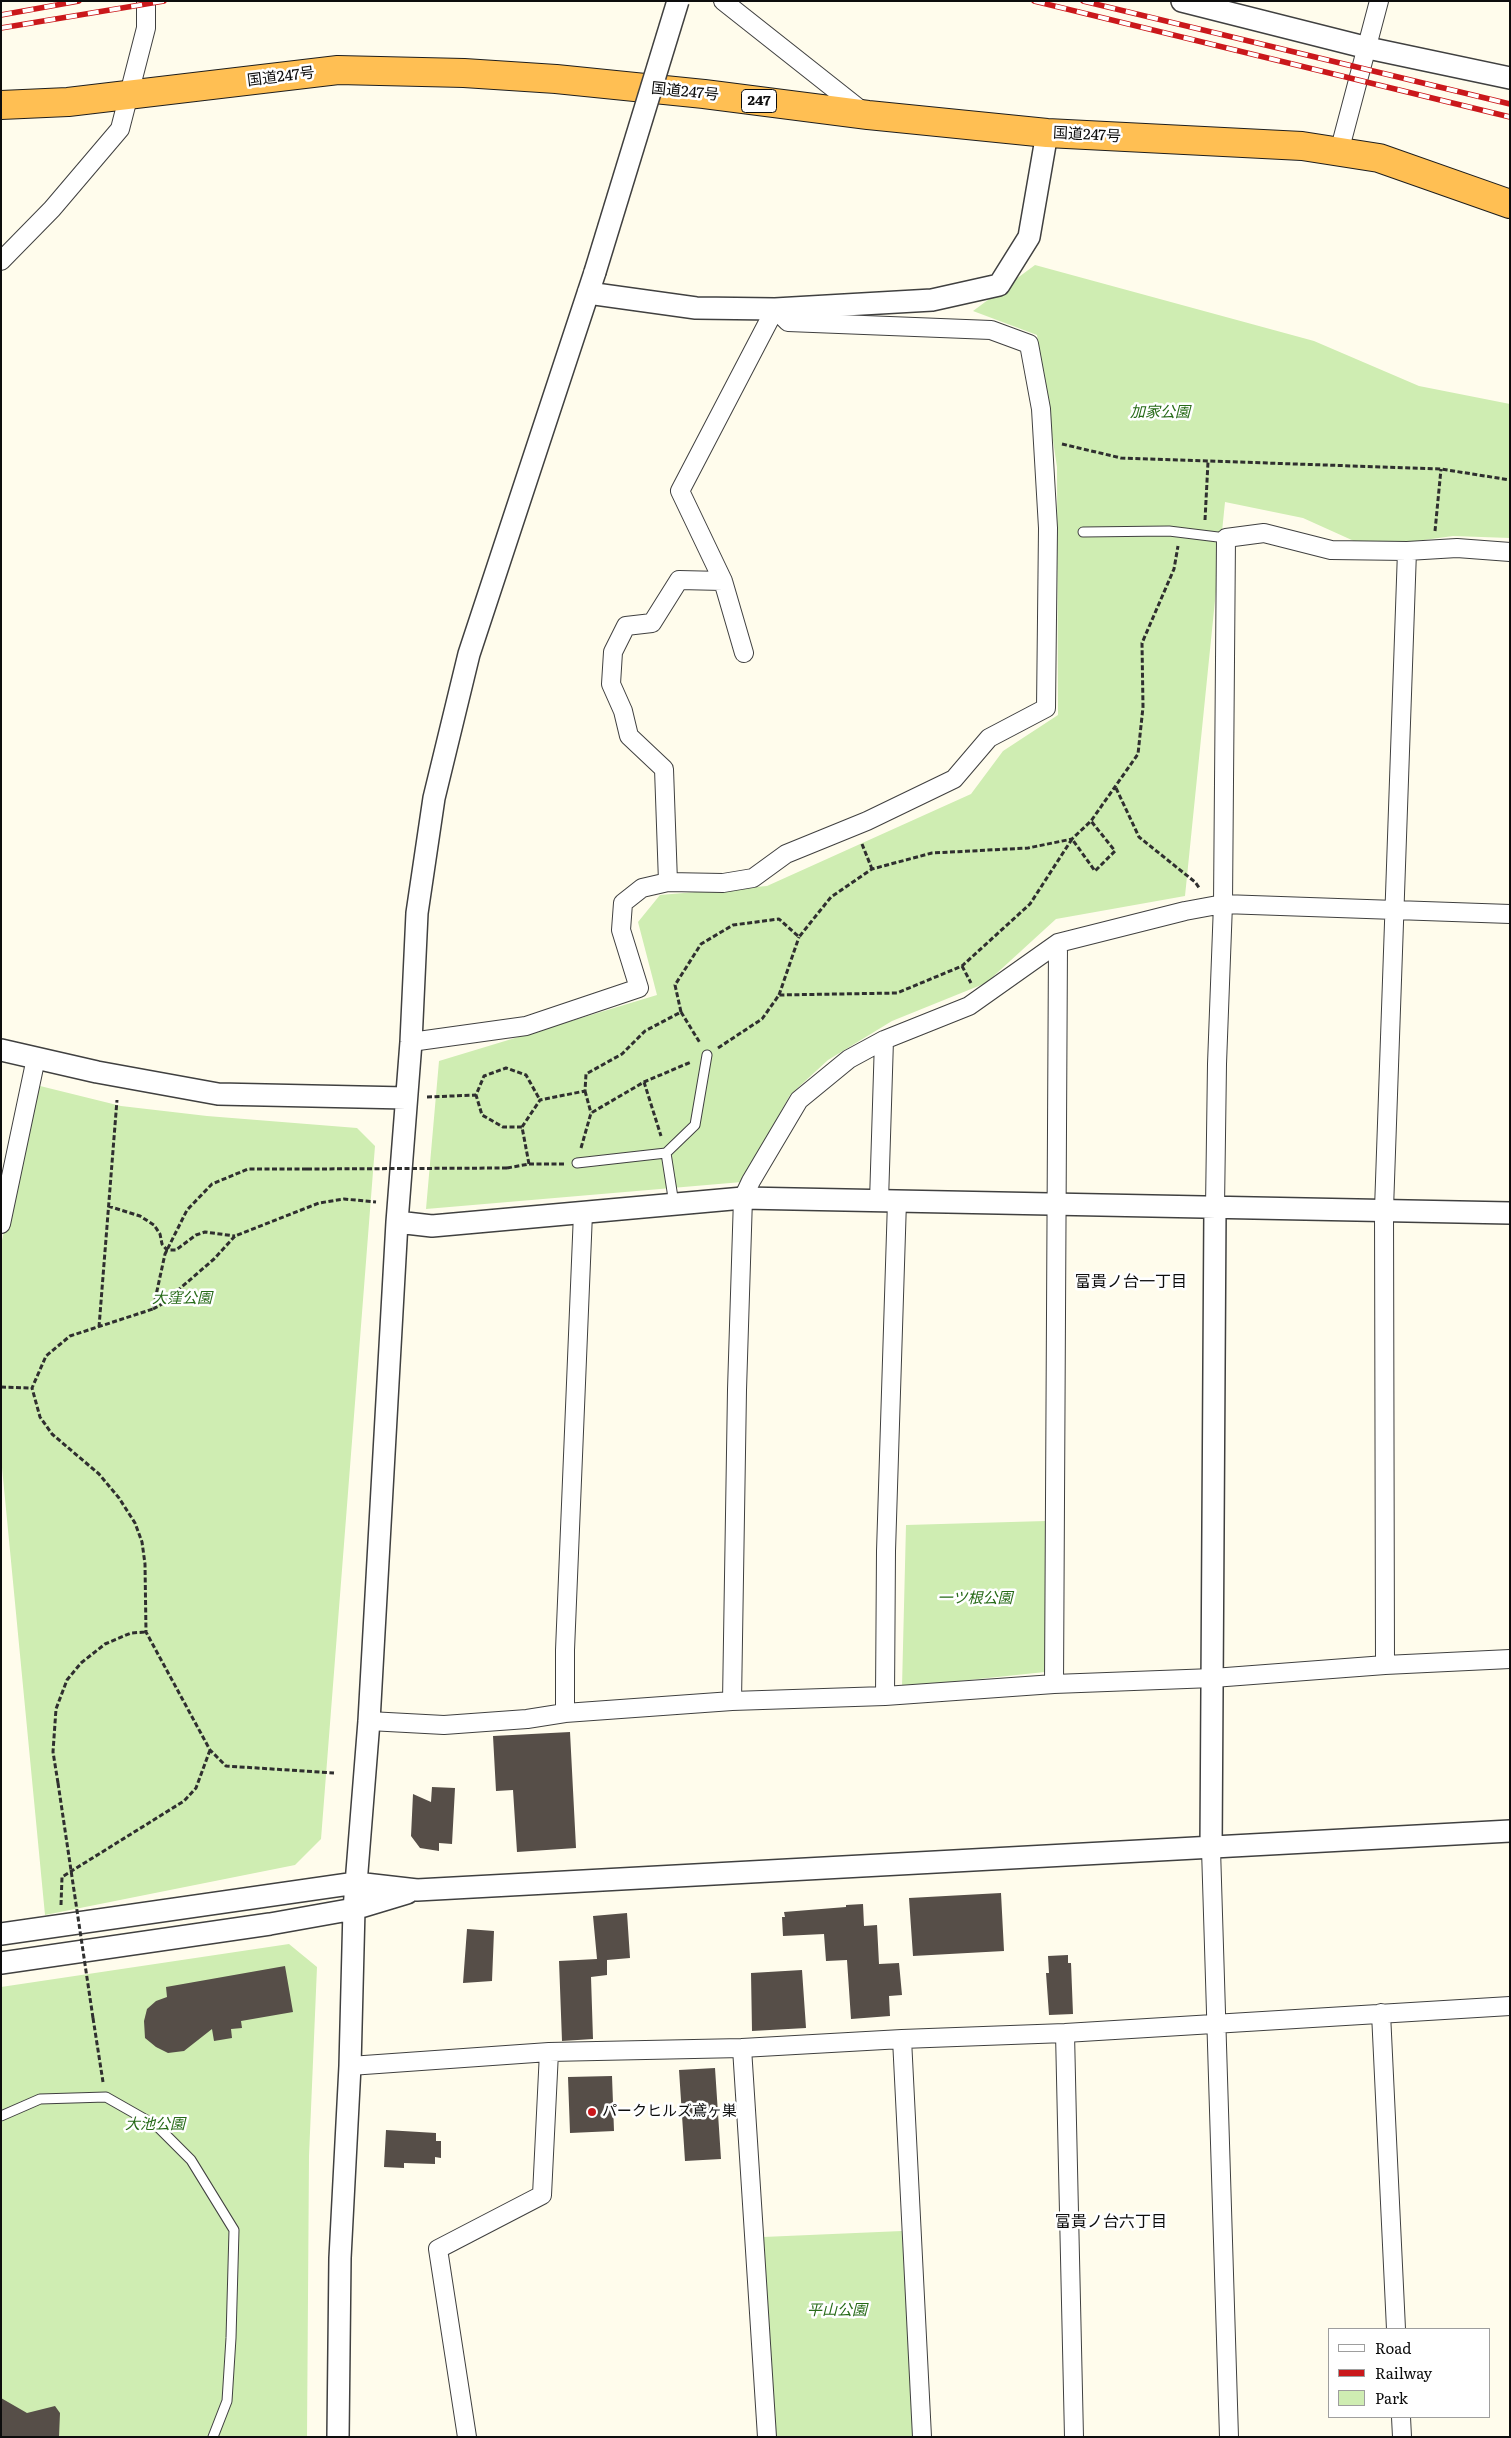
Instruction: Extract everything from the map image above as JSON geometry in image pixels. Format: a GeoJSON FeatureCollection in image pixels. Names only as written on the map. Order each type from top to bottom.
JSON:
{"type":"FeatureCollection","features":[{"type":"Feature","properties":{"kind":"highway","name":"国道247号"},"geometry":{"type":"LineString","coordinates":[[1,105],[68,102],[338,70],[399,70],[556,79],[704,94],[868,116],[1047,132],[1302,146],[1379,158],[1510,204]]}},
{"type":"Feature","properties":{"kind":"street"},"geometry":{"type":"LineString","coordinates":[[1,261],[52,209],[120,128],[146,28],[146,1]]}},
{"type":"Feature","properties":{"kind":"street"},"geometry":{"type":"LineString","coordinates":[[338,2437],[340,2258],[350,2066],[354,1909],[369,1722],[397,1222],[411,1042],[417,913],[434,798],[469,654],[596,272],[678,1]]}},
{"type":"Feature","properties":{"kind":"street"},"geometry":{"type":"LineString","coordinates":[[723,1],[868,116]]}},
{"type":"Feature","properties":{"kind":"street"},"geometry":{"type":"LineString","coordinates":[[1182,1],[1368,48],[1510,78]]}},
{"type":"Feature","properties":{"kind":"street"},"geometry":{"type":"LineString","coordinates":[[1339,152],[1379,1]]}},
{"type":"Feature","properties":{"kind":"street"},"geometry":{"type":"LineString","coordinates":[[588,293],[696,308],[775,308],[932,300],[999,285],[1029,237],[1047,132]]}},
{"type":"Feature","properties":{"kind":"street"},"geometry":{"type":"LineString","coordinates":[[411,1042],[526,1026],[639,988],[621,930],[623,904],[642,888],[668,882],[723,884],[753,878],[786,854],[855,826],[954,779],[990,738],[1046,708],[1048,528],[1041,409],[1029,344],[991,330],[788,322],[775,308]]}},
{"type":"Feature","properties":{"kind":"street"},"geometry":{"type":"LineString","coordinates":[[744,653],[723,581],[680,490],[775,308]]}},
{"type":"Feature","properties":{"kind":"street"},"geometry":{"type":"LineString","coordinates":[[1229,2437],[1211,1849],[1217,905],[1226,538],[1264,532],[1331,550],[1407,551],[1457,548],[1510,552]]}},
{"type":"Feature","properties":{"kind":"street"},"geometry":{"type":"LineString","coordinates":[[1385,1666],[1384,1209],[1407,551]]}},
{"type":"Feature","properties":{"kind":"street"},"geometry":{"type":"LineString","coordinates":[[668,882],[664,769],[629,736],[623,712],[610,684],[613,652],[626,626],[652,623],[678,580],[723,581]]}},
{"type":"Feature","properties":{"kind":"street"},"geometry":{"type":"LineString","coordinates":[[732,1701],[737,1399],[743,1198],[798,1100],[849,1059],[884,1040],[969,1006],[1058,943],[1185,911],[1217,905],[1510,914]]}},
{"type":"Feature","properties":{"kind":"street"},"geometry":{"type":"LineString","coordinates":[[1054,1684],[1055,1204],[1058,943]]}},
{"type":"Feature","properties":{"kind":"street"},"geometry":{"type":"LineString","coordinates":[[884,1040],[888,1201],[885,1696]]}},
{"type":"Feature","properties":{"kind":"street"},"geometry":{"type":"LineString","coordinates":[[1,1050],[97,1072],[218,1094],[406,1098]]}},
{"type":"Feature","properties":{"kind":"street"},"geometry":{"type":"LineString","coordinates":[[1,1224],[36,1058]]}},
{"type":"Feature","properties":{"kind":"street"},"geometry":{"type":"LineString","coordinates":[[397,1222],[432,1226],[743,1198],[1384,1209],[1510,1213]]}},
{"type":"Feature","properties":{"kind":"street"},"geometry":{"type":"LineString","coordinates":[[565,1713],[565,1650],[582,1213]]}},
{"type":"Feature","properties":{"kind":"street"},"geometry":{"type":"LineString","coordinates":[[369,1722],[444,1726],[527,1719],[565,1713],[732,1701],[885,1696],[1054,1684],[1213,1678],[1385,1666],[1510,1660]]}},
{"type":"Feature","properties":{"kind":"street"},"geometry":{"type":"LineString","coordinates":[[1,1934],[356,1883],[417,1890],[1211,1849],[1510,1831]]}},
{"type":"Feature","properties":{"kind":"street"},"geometry":{"type":"LineString","coordinates":[[1,1963],[260,1925],[354,1909],[417,1890]]}},
{"type":"Feature","properties":{"kind":"street"},"geometry":{"type":"LineString","coordinates":[[350,2066],[549,2052],[742,2048],[902,2039],[1065,2033],[1510,2006]]}},
{"type":"Feature","properties":{"kind":"street"},"geometry":{"type":"LineString","coordinates":[[1381,2013],[1396,2328]]}},
{"type":"Feature","properties":{"kind":"street"},"geometry":{"type":"LineString","coordinates":[[1065,2033],[1074,2437]]}},
{"type":"Feature","properties":{"kind":"street"},"geometry":{"type":"LineString","coordinates":[[902,2039],[922,2437]]}},
{"type":"Feature","properties":{"kind":"street"},"geometry":{"type":"LineString","coordinates":[[742,2048],[767,2437]]}},
{"type":"Feature","properties":{"kind":"street"},"geometry":{"type":"LineString","coordinates":[[467,2437],[438,2249],[542,2195],[549,2052]]}},
{"type":"Feature","properties":{"kind":"street"},"geometry":{"type":"LineString","coordinates":[[1401,2418],[1402,2437]]}},
{"type":"Feature","properties":{"kind":"lane"},"geometry":{"type":"LineString","coordinates":[[1083,532],[1181,532],[1226,538]]}},
{"type":"Feature","properties":{"kind":"lane"},"geometry":{"type":"LineString","coordinates":[[577,1163],[666,1153],[695,1124],[707,1055]]}},
{"type":"Feature","properties":{"kind":"lane"},"geometry":{"type":"LineString","coordinates":[[666,1153],[674,1204]]}},
{"type":"Feature","properties":{"kind":"lane"},"geometry":{"type":"LineString","coordinates":[[1,2116],[40,2099],[106,2097],[157,2126],[191,2160],[234,2230],[227,2401],[212,2437]]}},
{"type":"Feature","properties":{"kind":"path"},"geometry":{"type":"LineString","coordinates":[[1042,439],[1122,458],[1441,469],[1510,480]]}},
{"type":"Feature","properties":{"kind":"path"},"geometry":{"type":"LineString","coordinates":[[1205,536],[1208,462]]}},
{"type":"Feature","properties":{"kind":"path"},"geometry":{"type":"LineString","coordinates":[[1432,549],[1441,469]]}},
{"type":"Feature","properties":{"kind":"path"},"geometry":{"type":"LineString","coordinates":[[779,994],[897,993],[962,966],[1030,904],[1072,839],[1091,821],[1116,788],[1118,781],[1138,754],[1143,707],[1142,643],[1174,569],[1181,532]]}},
{"type":"Feature","properties":{"kind":"path"},"geometry":{"type":"LineString","coordinates":[[1116,788],[1139,837],[1195,882],[1217,905]]}},
{"type":"Feature","properties":{"kind":"path"},"geometry":{"type":"LineString","coordinates":[[1072,839],[1095,871],[1116,850],[1091,821]]}},
{"type":"Feature","properties":{"kind":"path"},"geometry":{"type":"LineString","coordinates":[[855,826],[872,869]]}},
{"type":"Feature","properties":{"kind":"path"},"geometry":{"type":"LineString","coordinates":[[591,1113],[644,1082],[707,1055],[762,1020],[779,994],[799,938],[831,897],[872,869],[932,852],[1028,848],[1072,839]]}},
{"type":"Feature","properties":{"kind":"path"},"geometry":{"type":"LineString","coordinates":[[707,1055],[681,1012],[675,985],[701,944],[732,925],[779,919],[799,938]]}},
{"type":"Feature","properties":{"kind":"path"},"geometry":{"type":"LineString","coordinates":[[153,1309],[167,1250],[187,1210],[212,1184],[248,1169],[507,1168],[530,1164],[577,1163],[591,1113],[584,1091],[586,1074],[622,1054],[645,1030],[681,1012]]}},
{"type":"Feature","properties":{"kind":"path"},"geometry":{"type":"LineString","coordinates":[[522,1127],[503,1127],[482,1115],[476,1095],[484,1076],[506,1068],[526,1075],[540,1100]]}},
{"type":"Feature","properties":{"kind":"path"},"geometry":{"type":"LineString","coordinates":[[644,1082],[666,1153]]}},
{"type":"Feature","properties":{"kind":"path"},"geometry":{"type":"LineString","coordinates":[[530,1164],[522,1127],[540,1100],[584,1091]]}},
{"type":"Feature","properties":{"kind":"path"},"geometry":{"type":"LineString","coordinates":[[406,1098],[476,1095]]}},
{"type":"Feature","properties":{"kind":"path"},"geometry":{"type":"LineString","coordinates":[[99,1327],[117,1100]]}},
{"type":"Feature","properties":{"kind":"path"},"geometry":{"type":"LineString","coordinates":[[334,1773],[226,1766],[210,1750],[146,1632],[145,1564],[142,1542],[135,1523],[99,1474],[52,1434],[40,1416],[32,1388],[46,1356],[58,1344],[70,1336],[153,1309],[162,1304],[214,1259],[235,1236],[319,1203],[344,1199],[376,1202]]}},
{"type":"Feature","properties":{"kind":"path"},"geometry":{"type":"LineString","coordinates":[[108,1206],[140,1216],[154,1225],[160,1234],[162,1244],[167,1250]]}},
{"type":"Feature","properties":{"kind":"path"},"geometry":{"type":"LineString","coordinates":[[167,1250],[176,1250],[196,1235],[205,1232],[235,1236]]}},
{"type":"Feature","properties":{"kind":"path"},"geometry":{"type":"LineString","coordinates":[[1,1387],[32,1388]]}},
{"type":"Feature","properties":{"kind":"path"},"geometry":{"type":"LineString","coordinates":[[106,2097],[52,1752],[56,1709],[67,1680],[81,1663],[104,1644],[131,1633],[146,1632]]}},
{"type":"Feature","properties":{"kind":"path"},"geometry":{"type":"LineString","coordinates":[[62,1910],[62,1877],[184,1801],[196,1788],[210,1750]]}},
{"type":"Feature","properties":{"kind":"green space","name":"加家公園"},"geometry":{"type":"Polygon","coordinates":[[[1035,265],[1314,341],[1419,386],[1510,404],[1510,538],[1453,536],[1388,545],[1354,541],[1303,518],[1225,502],[1185,896],[1056,919],[986,983],[892,1021],[828,1060],[790,1095],[742,1182],[426,1209],[439,1061],[657,995],[638,922],[660,895],[767,886],[971,794],[1003,751],[1058,715],[1057,467],[1037,335],[973,311],[1035,265]]]}},
{"type":"Feature","properties":{"kind":"green space","name":"大窪公園"},"geometry":{"type":"Polygon","coordinates":[[[36,1085],[121,1106],[207,1116],[357,1128],[375,1146],[321,1839],[295,1865],[45,1915],[1,1457],[1,1245],[36,1085]]]}},
{"type":"Feature","properties":{"kind":"green space","name":"一ツ根公園"},"geometry":{"type":"Polygon","coordinates":[[[1046,1521],[1045,1672],[902,1687],[906,1525],[1046,1521]]]}},
{"type":"Feature","properties":{"kind":"green space","name":"大池公園"},"geometry":{"type":"Polygon","coordinates":[[[289,1944],[317,1967],[309,2156],[307,2437],[1,2437],[1,1987],[289,1944]]]}},
{"type":"Feature","properties":{"kind":"green space","name":"平山公園"},"geometry":{"type":"Polygon","coordinates":[[[902,2231],[913,2437],[776,2437],[763,2237],[902,2231]]]}},
{"type":"Feature","properties":{"kind":"building"},"geometry":{"type":"Polygon","coordinates":[[[570,1732],[576,1848],[517,1852],[513,1790],[496,1791],[493,1736],[570,1732]]]}},
{"type":"Feature","properties":{"kind":"building"},"geometry":{"type":"Polygon","coordinates":[[[432,1787],[455,1788],[452,1844],[439,1843],[439,1851],[420,1848],[411,1836],[413,1794],[431,1802],[432,1787]]]}},
{"type":"Feature","properties":{"kind":"building"},"geometry":{"type":"Polygon","coordinates":[[[1001,1893],[1004,1951],[913,1956],[909,1898],[1001,1893]]]}},
{"type":"Feature","properties":{"kind":"building"},"geometry":{"type":"Polygon","coordinates":[[[863,1904],[864,1926],[877,1925],[879,1964],[899,1963],[902,1995],[889,1996],[890,2016],[851,2019],[847,1960],[826,1961],[824,1934],[783,1936],[782,1917],[785,1917],[784,1912],[863,1904]]]}},
{"type":"Feature","properties":{"kind":"building"},"geometry":{"type":"Polygon","coordinates":[[[627,1913],[630,1958],[607,1960],[607,1975],[591,1977],[593,2039],[562,2041],[559,1961],[597,1959],[593,1916],[627,1913]]]}},
{"type":"Feature","properties":{"kind":"building"},"geometry":{"type":"Polygon","coordinates":[[[467,1929],[494,1931],[492,1981],[463,1983],[467,1929]]]}},
{"type":"Feature","properties":{"kind":"building"},"geometry":{"type":"Polygon","coordinates":[[[1068,1955],[1068,1963],[1071,1963],[1073,2014],[1049,2015],[1046,1973],[1049,1973],[1048,1956],[1068,1955]]]}},
{"type":"Feature","properties":{"kind":"building"},"geometry":{"type":"Polygon","coordinates":[[[285,1966],[293,2012],[241,2021],[242,2028],[231,2029],[232,2038],[214,2041],[212,2029],[184,2051],[168,2053],[156,2047],[145,2038],[144,2021],[147,2009],[156,2001],[167,1997],[166,1987],[285,1966]]]}},
{"type":"Feature","properties":{"kind":"building"},"geometry":{"type":"Polygon","coordinates":[[[802,1970],[806,2028],[752,2031],[751,1973],[802,1970]]]}},
{"type":"Feature","properties":{"kind":"building"},"geometry":{"type":"Polygon","coordinates":[[[715,2068],[721,2159],[685,2161],[679,2070],[715,2068]]]}},
{"type":"Feature","properties":{"kind":"building","name":"パークヒルズ鳶ヶ巣"},"geometry":{"type":"Polygon","coordinates":[[[612,2076],[614,2131],[570,2133],[568,2077],[612,2076]]]}},
{"type":"Feature","properties":{"kind":"building"},"geometry":{"type":"Polygon","coordinates":[[[386,2130],[436,2133],[436,2141],[441,2141],[441,2158],[435,2157],[435,2164],[404,2163],[404,2168],[384,2167],[386,2130]]]}},
{"type":"Feature","properties":{"kind":"building"},"geometry":{"type":"Polygon","coordinates":[[[1,2398],[27,2413],[55,2406],[60,2413],[59,2437],[1,2437],[1,2398]]]}},
{"type":"Feature","properties":{"kind":"railway"},"geometry":{"type":"LineString","coordinates":[[1,15],[79,1]]}},
{"type":"Feature","properties":{"kind":"railway"},"geometry":{"type":"LineString","coordinates":[[1,28],[164,1]]}},
{"type":"Feature","properties":{"kind":"railway"},"geometry":{"type":"LineString","coordinates":[[1034,1],[1510,117]]}},
{"type":"Feature","properties":{"kind":"railway"},"geometry":{"type":"LineString","coordinates":[[1083,1],[1510,104]]}},
{"type":"Feature","properties":{"kind":"place","name":"パークヒルズ鳶ヶ巣"},"geometry":{"type":"Point","coordinates":[592,2112]}},
{"type":"Feature","properties":{"kind":"district","name":"富貴ノ台一丁目"},"geometry":{"type":"Point","coordinates":[1131,1282]}},
{"type":"Feature","properties":{"kind":"district","name":"富貴ノ台六丁目"},"geometry":{"type":"Point","coordinates":[1111,2222]}}]}
